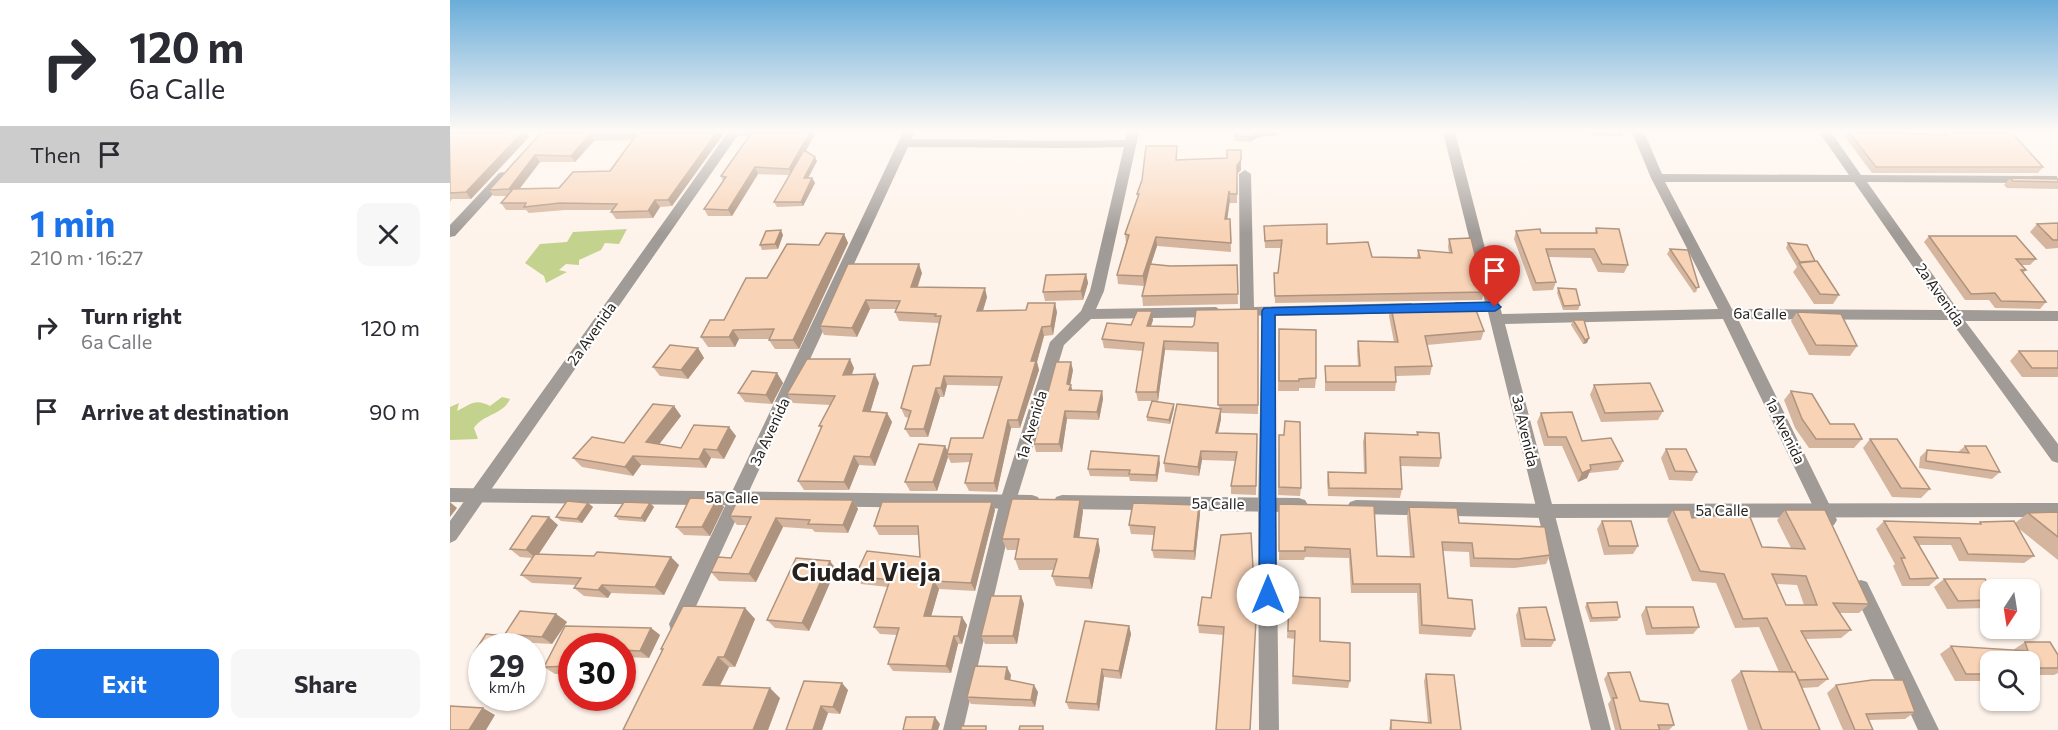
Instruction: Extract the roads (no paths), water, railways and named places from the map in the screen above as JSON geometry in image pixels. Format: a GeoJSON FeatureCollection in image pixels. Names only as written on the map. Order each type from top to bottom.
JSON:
{"type":"FeatureCollection","features":[{"type":"Feature","properties":{"kind":"street"},"geometry":{"type":"LineString","coordinates":[[450,232],[513,166]]}},
{"type":"Feature","properties":{"kind":"street","name":"2a Avenida"},"geometry":{"type":"LineString","coordinates":[[450,535],[710,166]]}},
{"type":"Feature","properties":{"kind":"street","name":"3a Avenida"},"geometry":{"type":"LineString","coordinates":[[673,635],[893,166]]}},
{"type":"Feature","properties":{"kind":"street","name":"1a Avenida"},"geometry":{"type":"LineString","coordinates":[[953,730],[1008,501],[1057,342],[1088,314],[1097,291],[1126,166]]}},
{"type":"Feature","properties":{"kind":"street","name":"3a Avenida"},"geometry":{"type":"LineString","coordinates":[[1458,166],[1601,730]]}},
{"type":"Feature","properties":{"kind":"street","name":"1a Avenida"},"geometry":{"type":"LineString","coordinates":[[1652,166],[1728,314],[1834,532]]}},
{"type":"Feature","properties":{"kind":"street","name":"2a Avenida"},"geometry":{"type":"LineString","coordinates":[[1850,166],[1954,317],[2058,456]]}},
{"type":"Feature","properties":{"kind":"street"},"geometry":{"type":"LineString","coordinates":[[2042,166],[2056,181]]}},
{"type":"Feature","properties":{"kind":"street"},"geometry":{"type":"LineString","coordinates":[[1245,174],[1247,311]]}},
{"type":"Feature","properties":{"kind":"street"},"geometry":{"type":"LineString","coordinates":[[1657,178],[2056,181]]}},
{"type":"Feature","properties":{"kind":"street","name":"6a Calle"},"geometry":{"type":"LineString","coordinates":[[1088,314],[1430,308],[1497,313],[2058,316]]}},
{"type":"Feature","properties":{"kind":"street"},"geometry":{"type":"LineString","coordinates":[[1269,311],[1267,504],[1269,730]]}},
{"type":"Feature","properties":{"kind":"street","name":"5a Calle"},"geometry":{"type":"LineString","coordinates":[[450,495],[1313,506]]}},
{"type":"Feature","properties":{"kind":"street","name":"5a Calle"},"geometry":{"type":"LineString","coordinates":[[1336,506],[1544,511],[2058,510]]}},
{"type":"Feature","properties":{"kind":"street"},"geometry":{"type":"LineString","coordinates":[[1854,573],[1929,730]]}},
{"type":"Feature","properties":{"kind":"district","name":"Ciudad Vieja"},"geometry":{"type":"Point","coordinates":[866,572]}}]}
